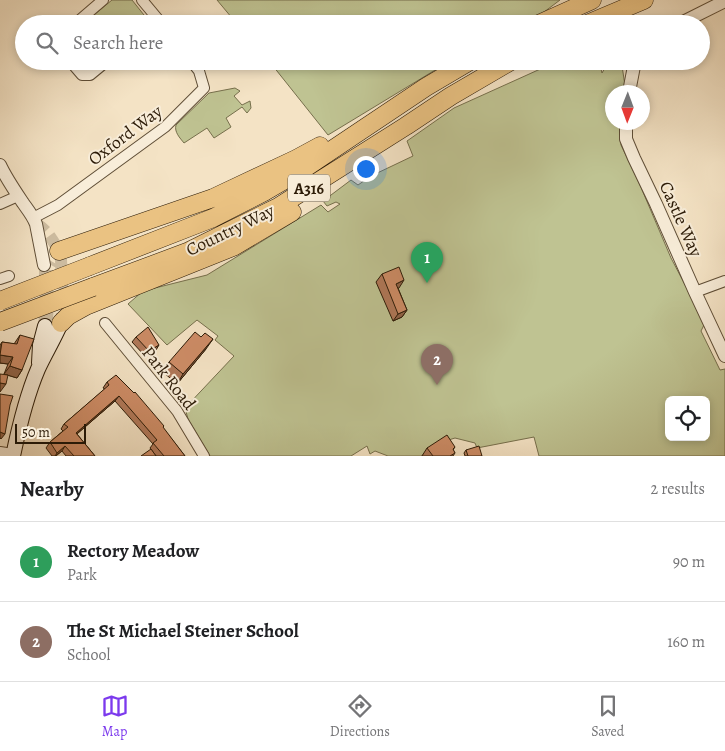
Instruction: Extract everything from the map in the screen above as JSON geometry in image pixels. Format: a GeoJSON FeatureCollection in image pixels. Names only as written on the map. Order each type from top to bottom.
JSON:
{"type":"FeatureCollection","features":[{"type":"Feature","properties":{"kind":"highway"},"geometry":{"type":"LineString","coordinates":[[559,15],[592,0]]}},
{"type":"Feature","properties":{"kind":"highway"},"geometry":{"type":"LineString","coordinates":[[608,15],[637,3],[653,0]]}},
{"type":"Feature","properties":{"kind":"highway","name":"Country Way"},"geometry":{"type":"LineString","coordinates":[[0,301],[212,218],[264,192],[305,168],[426,87],[455,70]]}},
{"type":"Feature","properties":{"kind":"highway","name":"Country Way"},"geometry":{"type":"LineString","coordinates":[[0,322],[187,252],[278,207],[495,70]]}},
{"type":"Feature","properties":{"kind":"highway"},"geometry":{"type":"LineString","coordinates":[[54,259],[213,198],[296,159],[426,87]]}},
{"type":"Feature","properties":{"kind":"highway"},"geometry":{"type":"LineString","coordinates":[[56,322],[86,306],[233,247],[305,204],[406,126]]}},
{"type":"Feature","properties":{"kind":"main road"},"geometry":{"type":"LineString","coordinates":[[9,454],[56,322]]}},
{"type":"Feature","properties":{"kind":"street"},"geometry":{"type":"LineString","coordinates":[[86,15],[103,0]]}},
{"type":"Feature","properties":{"kind":"street"},"geometry":{"type":"LineString","coordinates":[[142,0],[152,15]]}},
{"type":"Feature","properties":{"kind":"street"},"geometry":{"type":"LineString","coordinates":[[697,15],[725,1]]}},
{"type":"Feature","properties":{"kind":"street"},"geometry":{"type":"LineString","coordinates":[[78,70],[82,75],[90,75],[96,70]]}},
{"type":"Feature","properties":{"kind":"street","name":"Oxford Way"},"geometry":{"type":"LineString","coordinates":[[35,221],[165,128],[204,88],[198,70]]}},
{"type":"Feature","properties":{"kind":"street"},"geometry":{"type":"LineString","coordinates":[[630,85],[633,70]]}},
{"type":"Feature","properties":{"kind":"street","name":"Castle Way"},"geometry":{"type":"LineString","coordinates":[[626,130],[626,139],[725,356]]}},
{"type":"Feature","properties":{"kind":"street"},"geometry":{"type":"LineString","coordinates":[[0,165],[35,221],[54,259]]}},
{"type":"Feature","properties":{"kind":"street"},"geometry":{"type":"LineString","coordinates":[[0,204],[18,196]]}},
{"type":"Feature","properties":{"kind":"street"},"geometry":{"type":"LineString","coordinates":[[695,292],[725,281]]}},
{"type":"Feature","properties":{"kind":"street","name":"Park Road"},"geometry":{"type":"LineString","coordinates":[[105,323],[177,411],[204,456]]}},
{"type":"Feature","properties":{"kind":"green space"},"geometry":{"type":"Polygon","coordinates":[[[112,0],[132,0],[144,15],[94,15],[112,0]]]}},
{"type":"Feature","properties":{"kind":"green space"},"geometry":{"type":"Polygon","coordinates":[[[217,0],[560,0],[540,15],[230,15],[217,0]]]}},
{"type":"Feature","properties":{"kind":"green space"},"geometry":{"type":"Polygon","coordinates":[[[276,70],[435,70],[328,135],[276,70]]]}},
{"type":"Feature","properties":{"kind":"green space"},"geometry":{"type":"Polygon","coordinates":[[[538,70],[601,70],[602,73],[604,70],[623,70],[625,85],[605,85],[605,130],[620,130],[621,145],[671,258],[705,323],[701,331],[720,370],[725,369],[725,456],[539,456],[534,437],[477,448],[475,443],[455,438],[442,442],[421,456],[388,456],[375,451],[370,454],[367,446],[351,456],[210,456],[188,419],[185,408],[234,356],[215,340],[218,336],[197,320],[167,345],[128,304],[143,291],[207,275],[321,205],[328,212],[340,204],[336,202],[327,206],[323,201],[351,180],[358,185],[371,176],[413,156],[407,141],[454,108],[538,70]]]}},
{"type":"Feature","properties":{"kind":"green space"},"geometry":{"type":"Polygon","coordinates":[[[235,88],[240,91],[234,96],[242,105],[250,101],[251,108],[247,113],[242,107],[226,118],[231,127],[214,138],[207,128],[184,143],[179,137],[176,125],[209,93],[235,88]]]}},
{"type":"Feature","properties":{"kind":"building"},"geometry":{"type":"Polygon","coordinates":[[[399,267],[404,280],[396,284],[407,310],[398,314],[382,274],[399,267]]]}},
{"type":"Feature","properties":{"kind":"building"},"geometry":{"type":"Polygon","coordinates":[[[148,327],[159,345],[149,351],[136,337],[148,327]]]}},
{"type":"Feature","properties":{"kind":"building"},"geometry":{"type":"Polygon","coordinates":[[[195,332],[201,337],[205,333],[213,339],[183,374],[169,362],[195,332]]]}},
{"type":"Feature","properties":{"kind":"building"},"geometry":{"type":"Polygon","coordinates":[[[20,335],[34,339],[22,370],[10,366],[13,357],[0,355],[2,342],[17,344],[20,335]]]}},
{"type":"Feature","properties":{"kind":"building"},"geometry":{"type":"Polygon","coordinates":[[[0,374],[8,375],[6,384],[0,383],[0,374]]]}},
{"type":"Feature","properties":{"kind":"building"},"geometry":{"type":"Polygon","coordinates":[[[116,375],[135,392],[164,426],[185,456],[164,456],[153,443],[157,440],[119,396],[76,433],[95,456],[74,456],[65,446],[57,453],[50,442],[68,427],[64,424],[109,385],[107,382],[116,375]]]}},
{"type":"Feature","properties":{"kind":"building"},"geometry":{"type":"Polygon","coordinates":[[[0,394],[13,396],[5,434],[0,432],[0,394]]]}},
{"type":"Feature","properties":{"kind":"building"},"geometry":{"type":"Polygon","coordinates":[[[447,435],[455,447],[453,449],[455,453],[450,456],[433,456],[427,448],[447,435]]]}},
{"type":"Feature","properties":{"kind":"building"},"geometry":{"type":"Polygon","coordinates":[[[479,446],[482,456],[468,456],[466,450],[479,446]]]}},
{"type":"Feature","properties":{"kind":"building"},"geometry":{"type":"Polygon","coordinates":[[[151,449],[156,456],[141,456],[151,449]]]}},
{"type":"Feature","properties":{"kind":"tunnel"},"geometry":{"type":"LineString","coordinates":[[36,224],[47,232],[59,251]]}},
{"type":"Feature","properties":{"kind":"tunnel"},"geometry":{"type":"LineString","coordinates":[[61,259],[62,316]]}},
{"type":"Feature","properties":{"kind":"tunnel"},"geometry":{"type":"LineString","coordinates":[[45,326],[47,308],[46,270],[51,261]]}},
{"type":"Feature","properties":{"kind":"place","name":"Rectory Meadow"},"geometry":{"type":"Point","coordinates":[427,283]}},
{"type":"Feature","properties":{"kind":"place","name":"The St Michael Steiner School"},"geometry":{"type":"Point","coordinates":[437,385]}}]}
